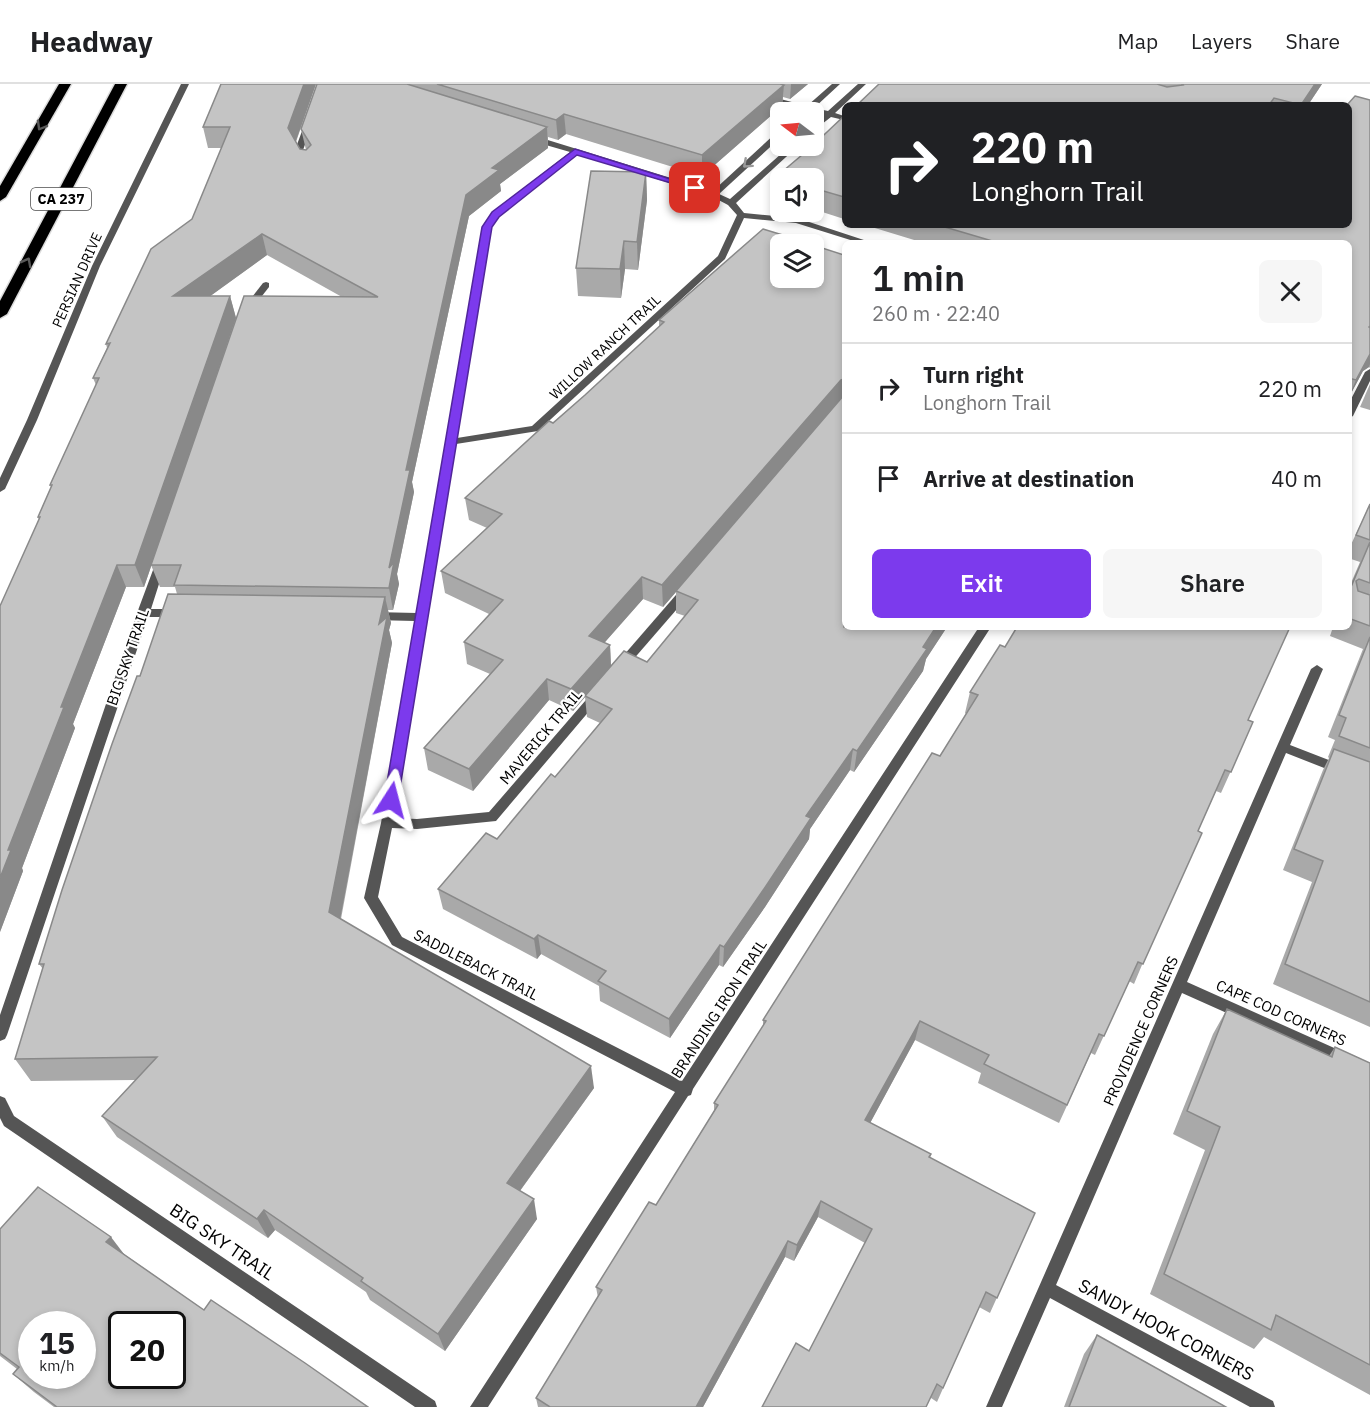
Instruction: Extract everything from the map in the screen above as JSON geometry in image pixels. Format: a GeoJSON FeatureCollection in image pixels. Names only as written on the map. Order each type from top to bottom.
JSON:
{"type":"FeatureCollection","features":[{"type":"Feature","properties":{"kind":"highway","name":"CA 237"},"geometry":{"type":"LineString","coordinates":[[0,197],[66,84]]}},
{"type":"Feature","properties":{"kind":"highway","name":"CA 237"},"geometry":{"type":"LineString","coordinates":[[0,314],[121,84]]}},
{"type":"Feature","properties":{"kind":"street","name":"PERSIAN DRIVE"},"geometry":{"type":"LineString","coordinates":[[0,489],[32,420],[96,266],[185,84]]}},
{"type":"Feature","properties":{"kind":"street"},"geometry":{"type":"LineString","coordinates":[[816,102],[836,84]]}},
{"type":"Feature","properties":{"kind":"street"},"geometry":{"type":"LineString","coordinates":[[842,102],[862,84]]}},
{"type":"Feature","properties":{"kind":"street"},"geometry":{"type":"LineString","coordinates":[[764,96],[781,102]]}},
{"type":"Feature","properties":{"kind":"street"},"geometry":{"type":"LineString","coordinates":[[824,119],[842,102]]}},
{"type":"Feature","properties":{"kind":"street"},"geometry":{"type":"LineString","coordinates":[[824,113],[842,117]]}},
{"type":"Feature","properties":{"kind":"street"},"geometry":{"type":"LineString","coordinates":[[309,167],[299,150],[310,117]]}},
{"type":"Feature","properties":{"kind":"street"},"geometry":{"type":"LineString","coordinates":[[520,135],[714,194],[731,203],[741,214],[797,221],[860,240]]}},
{"type":"Feature","properties":{"kind":"street"},"geometry":{"type":"LineString","coordinates":[[714,194],[770,143]]}},
{"type":"Feature","properties":{"kind":"street","name":"SADDLEBACK TRAIL"},"geometry":{"type":"LineString","coordinates":[[575,152],[496,214],[487,227],[387,823],[371,898],[398,941],[686,1090]]}},
{"type":"Feature","properties":{"kind":"street"},"geometry":{"type":"LineString","coordinates":[[731,203],[783,156]]}},
{"type":"Feature","properties":{"kind":"street","name":"WILLOW RANCH TRAIL"},"geometry":{"type":"LineString","coordinates":[[450,442],[535,429],[722,257],[741,214]]}},
{"type":"Feature","properties":{"kind":"street"},"geometry":{"type":"LineString","coordinates":[[241,323],[244,312],[266,285]]}},
{"type":"Feature","properties":{"kind":"street"},"geometry":{"type":"LineString","coordinates":[[1352,408],[1370,372]]}},
{"type":"Feature","properties":{"kind":"street","name":"BIG SKY TRAIL"},"geometry":{"type":"LineString","coordinates":[[0,1035],[166,546]]}},
{"type":"Feature","properties":{"kind":"street","name":"MAVERICK TRAIL"},"geometry":{"type":"LineString","coordinates":[[387,823],[417,824],[492,817],[692,584]]}},
{"type":"Feature","properties":{"kind":"street"},"geometry":{"type":"LineString","coordinates":[[144,613],[190,614]]}},
{"type":"Feature","properties":{"kind":"street"},"geometry":{"type":"LineString","coordinates":[[363,616],[421,616]]}},
{"type":"Feature","properties":{"kind":"street","name":"BRANDING IRON TRAIL"},"geometry":{"type":"LineString","coordinates":[[478,1407],[983,630]]}},
{"type":"Feature","properties":{"kind":"street","name":"PROVIDENCE CORNERS"},"geometry":{"type":"LineString","coordinates":[[994,1407],[1317,669]]}},
{"type":"Feature","properties":{"kind":"street"},"geometry":{"type":"LineString","coordinates":[[1283,747],[1370,781]]}},
{"type":"Feature","properties":{"kind":"street","name":"CAPE COD CORNERS"},"geometry":{"type":"LineString","coordinates":[[1179,985],[1370,1071]]}},
{"type":"Feature","properties":{"kind":"street","name":"BIG SKY TRAIL"},"geometry":{"type":"LineString","coordinates":[[0,1103],[9,1121],[429,1407]]}},
{"type":"Feature","properties":{"kind":"street","name":"SANDY HOOK CORNERS"},"geometry":{"type":"LineString","coordinates":[[1046,1288],[1267,1407]]}},
{"type":"Feature","properties":{"kind":"building"},"geometry":{"type":"Polygon","coordinates":[[[221,84],[304,84],[288,128],[300,149],[306,150],[311,145],[301,129],[317,84],[407,84],[547,127],[492,168],[499,170],[466,195],[406,470],[410,470],[389,568],[394,562],[389,588],[174,585],[181,565],[151,565],[244,296],[378,297],[262,234],[173,296],[230,296],[135,565],[117,565],[61,707],[64,707],[8,850],[11,850],[0,878],[0,606],[40,517],[38,517],[52,485],[50,485],[99,378],[93,378],[110,343],[106,344],[151,249],[192,219],[230,127],[203,127],[221,84]]]}},
{"type":"Feature","properties":{"kind":"building"},"geometry":{"type":"Polygon","coordinates":[[[437,84],[784,85],[702,155],[564,114],[556,120],[437,84]]]}},
{"type":"Feature","properties":{"kind":"building"},"geometry":{"type":"Polygon","coordinates":[[[879,84],[1157,84],[1167,87],[1182,84],[1315,84],[1303,102],[1289,102],[1274,98],[1271,102],[860,102],[879,84]]]}},
{"type":"Feature","properties":{"kind":"building"},"geometry":{"type":"Polygon","coordinates":[[[1355,96],[1370,100],[1370,354],[1356,380],[1352,379],[1352,240],[989,240],[948,228],[1352,228],[1352,102],[1350,102],[1355,96]]]}},
{"type":"Feature","properties":{"kind":"building"},"geometry":{"type":"Polygon","coordinates":[[[842,118],[842,196],[824,191],[824,168],[787,168],[801,156],[824,156],[824,135],[842,118]]]}},
{"type":"Feature","properties":{"kind":"building"},"geometry":{"type":"Polygon","coordinates":[[[591,171],[646,172],[637,242],[624,241],[620,269],[576,268],[591,171]]]}},
{"type":"Feature","properties":{"kind":"building"},"geometry":{"type":"Polygon","coordinates":[[[763,229],[779,234],[770,234],[770,288],[824,288],[824,249],[842,254],[842,380],[662,585],[642,577],[589,636],[610,645],[571,689],[547,679],[469,769],[424,748],[503,660],[464,642],[503,600],[441,571],[502,514],[465,498],[549,421],[553,423],[585,395],[664,322],[659,320],[763,229]]]}},
{"type":"Feature","properties":{"kind":"building"},"geometry":{"type":"Polygon","coordinates":[[[842,397],[842,630],[934,630],[923,647],[927,649],[857,751],[853,749],[806,816],[811,818],[766,886],[724,947],[720,945],[669,1019],[598,981],[606,971],[538,935],[534,939],[438,889],[486,833],[497,839],[551,774],[555,777],[612,709],[585,696],[624,651],[647,662],[698,600],[676,591],[842,397]]]}},
{"type":"Feature","properties":{"kind":"building"},"geometry":{"type":"Polygon","coordinates":[[[1370,504],[1370,540],[1356,535],[1370,504]]]}},
{"type":"Feature","properties":{"kind":"building"},"geometry":{"type":"Polygon","coordinates":[[[1370,542],[1370,583],[1359,579],[1356,581],[1358,591],[1370,595],[1370,626],[1352,619],[1352,585],[1370,542]]]}},
{"type":"Feature","properties":{"kind":"building"},"geometry":{"type":"Polygon","coordinates":[[[168,594],[385,597],[379,624],[387,617],[329,912],[591,1066],[507,1183],[534,1199],[438,1334],[361,1281],[363,1278],[264,1210],[257,1219],[102,1116],[157,1057],[15,1059],[44,964],[39,964],[62,890],[112,744],[137,676],[140,676],[168,594]]]}},
{"type":"Feature","properties":{"kind":"building"},"geometry":{"type":"Polygon","coordinates":[[[1015,630],[1289,630],[1248,720],[1253,722],[1231,772],[1225,770],[1198,831],[1202,833],[1143,964],[1138,962],[1104,1036],[1099,1034],[1067,1105],[984,1064],[989,1055],[920,1021],[865,1120],[931,1154],[929,1157],[1035,1213],[997,1298],[986,1292],[943,1388],[937,1384],[926,1407],[762,1407],[796,1343],[809,1351],[872,1229],[821,1201],[797,1245],[788,1241],[696,1407],[550,1407],[536,1398],[602,1290],[596,1287],[649,1202],[656,1205],[718,1105],[714,1103],[766,1021],[763,1020],[932,753],[940,756],[978,695],[970,692],[1000,645],[1005,647],[1015,630]]]}},
{"type":"Feature","properties":{"kind":"building"},"geometry":{"type":"Polygon","coordinates":[[[1370,637],[1370,748],[1339,736],[1346,718],[1339,715],[1370,637]]]}},
{"type":"Feature","properties":{"kind":"building"},"geometry":{"type":"Polygon","coordinates":[[[1334,749],[1370,762],[1370,1002],[1285,964],[1323,861],[1294,849],[1334,749]]]}},
{"type":"Feature","properties":{"kind":"building"},"geometry":{"type":"Polygon","coordinates":[[[1227,1009],[1332,1057],[1335,1047],[1370,1063],[1370,1365],[1276,1315],[1271,1330],[1164,1274],[1220,1127],[1187,1111],[1227,1009]]]}},
{"type":"Feature","properties":{"kind":"building"},"geometry":{"type":"Polygon","coordinates":[[[38,1187],[111,1237],[106,1242],[204,1310],[211,1300],[368,1407],[57,1407],[33,1389],[96,1389],[96,1311],[18,1311],[18,1366],[0,1353],[0,1229],[38,1187]]]}},
{"type":"Feature","properties":{"kind":"building"},"geometry":{"type":"Polygon","coordinates":[[[1097,1335],[1226,1407],[1069,1407],[1097,1335]]]}},
{"type":"Feature","properties":{"kind":"building"},"geometry":{"type":"Polygon","coordinates":[[[18,1368],[18,1378],[13,1374],[18,1368]]]}},
{"type":"Feature","properties":{"kind":"route"},"geometry":{"type":"LineString","coordinates":[[391,800],[487,227],[496,214],[575,152],[695,188]]}}]}
